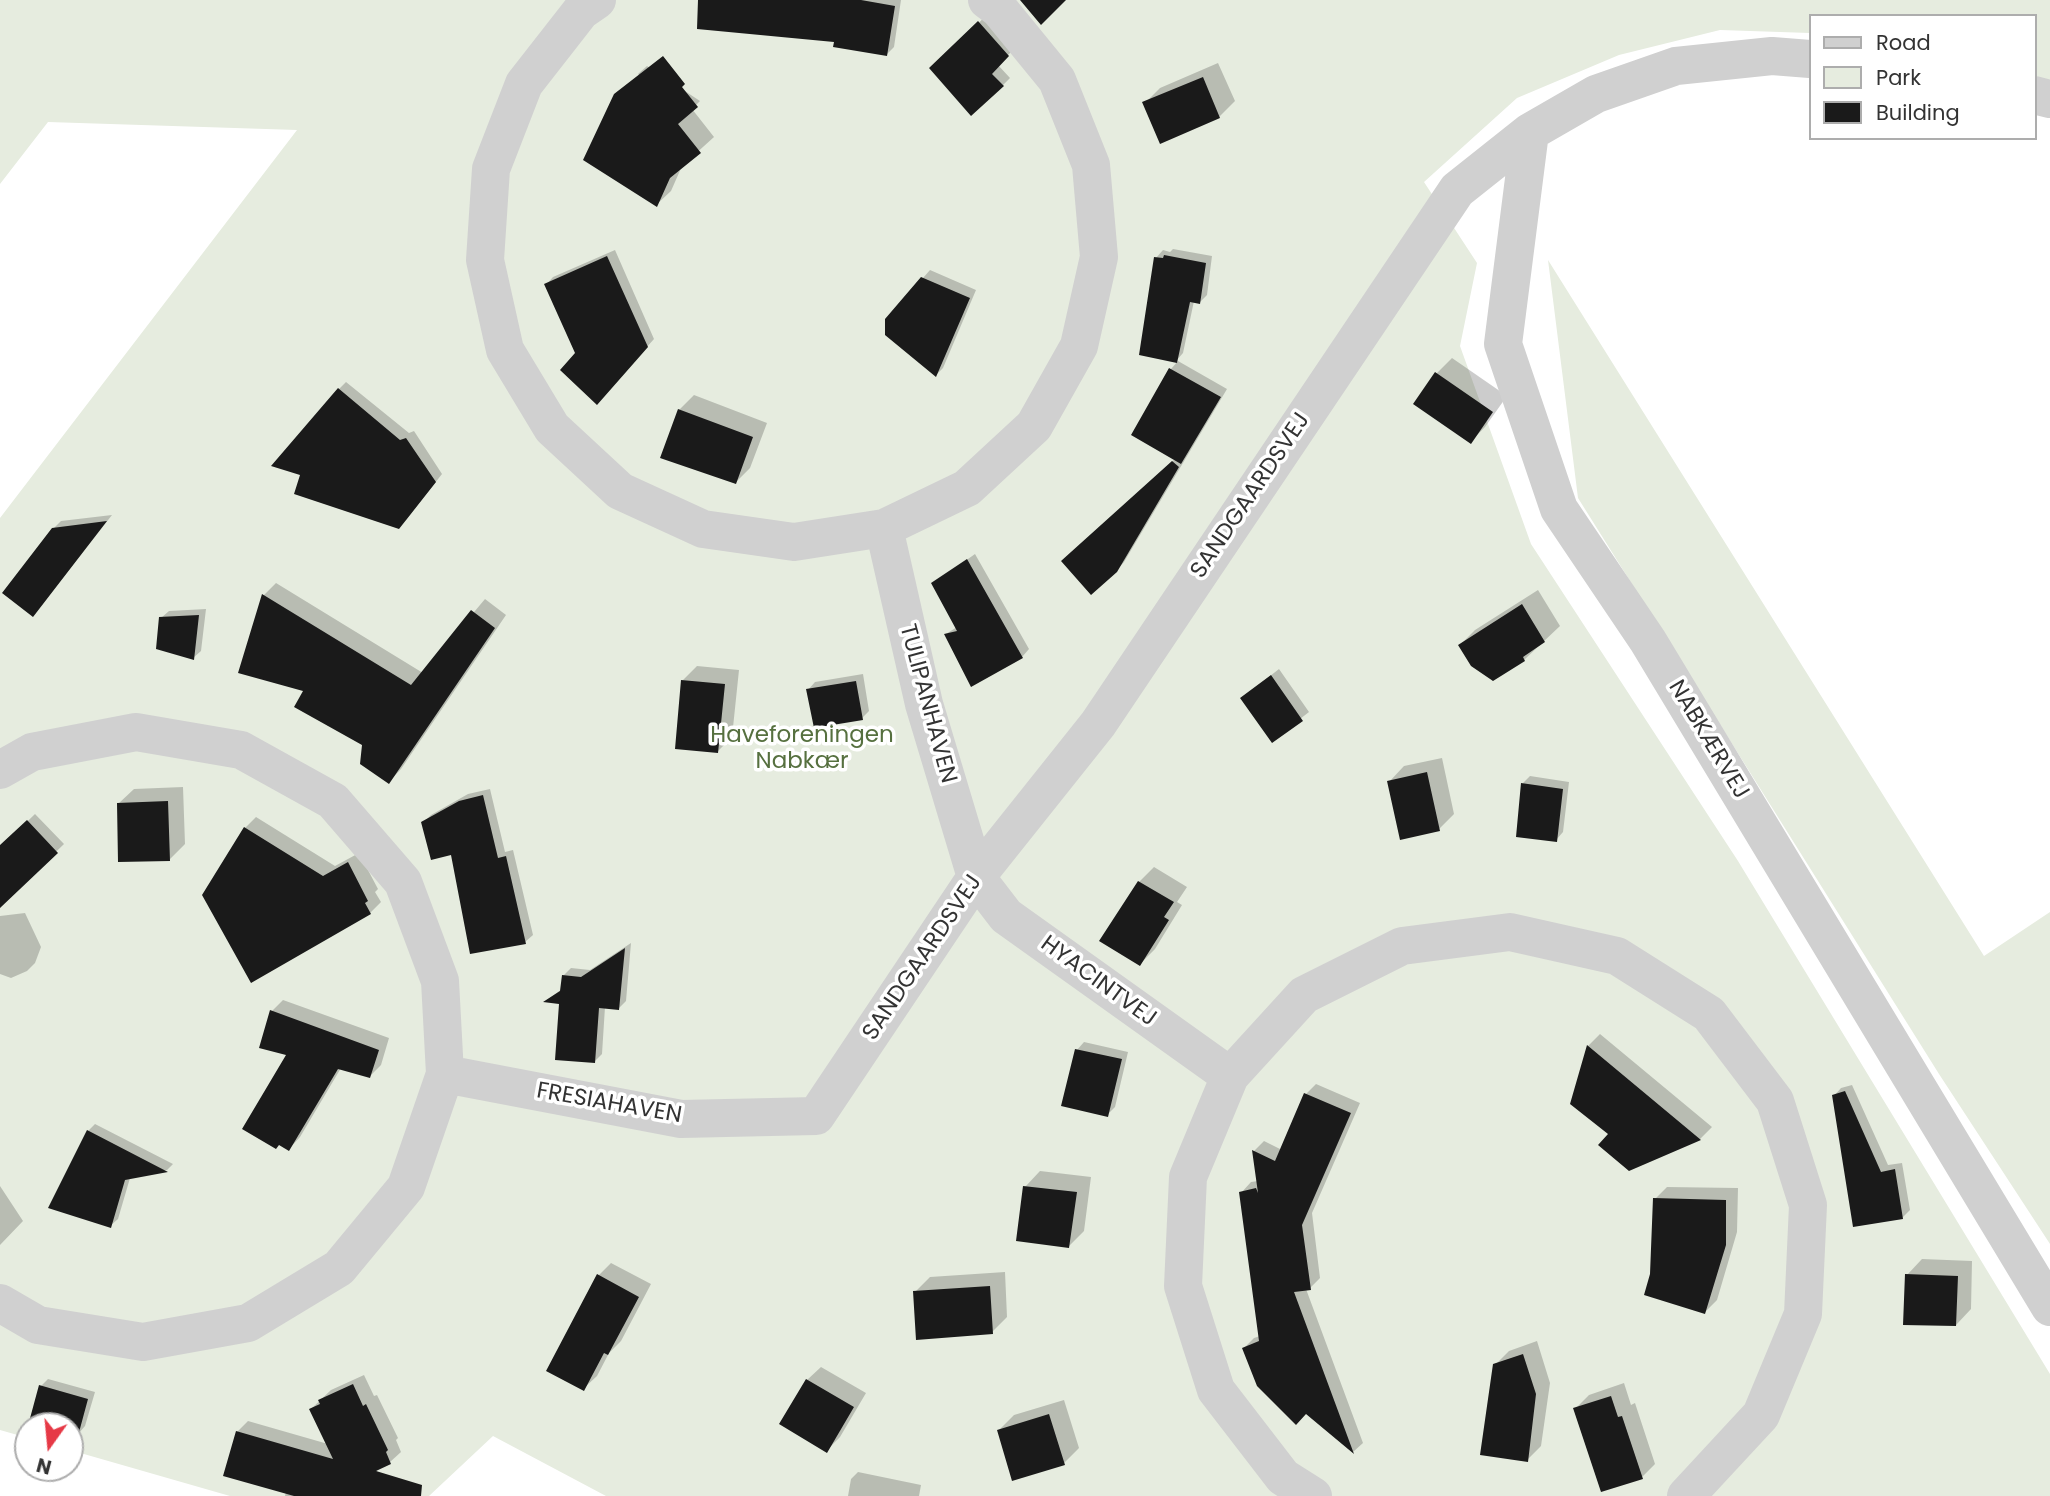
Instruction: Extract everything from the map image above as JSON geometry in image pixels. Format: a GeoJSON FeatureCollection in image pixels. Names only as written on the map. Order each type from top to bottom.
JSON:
{"type":"FeatureCollection","features":[{"type":"Feature","properties":{"kind":"street"},"geometry":{"type":"LineString","coordinates":[[597,0],[581,11],[524,83],[491,169],[485,260],[505,350],[552,428],[620,491],[703,529],[794,542],[884,528],[967,488],[1034,426],[1079,346],[1099,257],[1091,165],[1057,80],[999,9],[986,0]]}},
{"type":"Feature","properties":{"kind":"street","name":"SANDGAARDSVEJ"},"geometry":{"type":"LineString","coordinates":[[816,1116],[976,877],[1098,724],[1458,190],[1530,132],[1596,94],[1675,66],[1772,56],[1808,60]]}},
{"type":"Feature","properties":{"kind":"street","name":"NABKÆRVEJ"},"geometry":{"type":"LineString","coordinates":[[1530,132],[1503,344],[1559,509],[1648,641],[2050,1307]]}},
{"type":"Feature","properties":{"kind":"street","name":"TULIPANHAVEN"},"geometry":{"type":"LineString","coordinates":[[884,528],[924,704],[976,877]]}},
{"type":"Feature","properties":{"kind":"street"},"geometry":{"type":"LineString","coordinates":[[0,771],[32,752],[136,732],[241,750],[333,801],[403,881],[440,981],[445,1074],[406,1187],[339,1268],[247,1323],[143,1342],[38,1325],[0,1303]]}},
{"type":"Feature","properties":{"kind":"street","name":"HYACINTVEJ"},"geometry":{"type":"LineString","coordinates":[[976,877],[1006,916],[1230,1076]]}},
{"type":"Feature","properties":{"kind":"street"},"geometry":{"type":"LineString","coordinates":[[1313,1496],[1283,1477],[1216,1390],[1183,1286],[1188,1177],[1230,1076],[1304,995],[1402,946],[1510,932],[1617,956],[1709,1014],[1775,1101],[1808,1205],[1803,1314],[1761,1415],[1686,1496]]}},
{"type":"Feature","properties":{"kind":"street","name":"FRESIAHAVEN"},"geometry":{"type":"LineString","coordinates":[[445,1074],[681,1119],[816,1116]]}},
{"type":"Feature","properties":{"kind":"green space","name":"Haveforeningen Nabkær"},"geometry":{"type":"Polygon","coordinates":[[[0,0],[2050,0],[2050,80],[2036,77],[2036,14],[1808,14],[1808,33],[1720,30],[1619,55],[1517,98],[1424,182],[1477,263],[1460,346],[1531,544],[1738,861],[2050,1374],[2050,1496],[606,1496],[493,1436],[429,1496],[230,1496],[84,1454],[84,1412],[14,1412],[14,1434],[0,1430],[0,518],[297,130],[48,122],[0,184],[0,0]]]}},
{"type":"Feature","properties":{"kind":"green space"},"geometry":{"type":"Polygon","coordinates":[[[1548,260],[1984,956],[2050,912],[2050,1244],[1939,1074],[1578,498],[1548,260]]]}},
{"type":"Feature","properties":{"kind":"building"},"geometry":{"type":"Polygon","coordinates":[[[698,0],[861,0],[895,6],[887,56],[833,47],[834,42],[697,29],[698,0]]]}},
{"type":"Feature","properties":{"kind":"building"},"geometry":{"type":"Polygon","coordinates":[[[1020,0],[1066,0],[1041,25],[1020,0]]]}},
{"type":"Feature","properties":{"kind":"building"},"geometry":{"type":"Polygon","coordinates":[[[978,21],[1009,56],[992,74],[1004,86],[971,116],[929,68],[978,21]]]}},
{"type":"Feature","properties":{"kind":"building"},"geometry":{"type":"Polygon","coordinates":[[[663,56],[685,84],[682,87],[698,107],[678,124],[701,153],[670,178],[657,207],[583,160],[614,94],[663,56]]]}},
{"type":"Feature","properties":{"kind":"building"},"geometry":{"type":"Polygon","coordinates":[[[1203,77],[1220,118],[1160,144],[1142,102],[1203,77]]]}},
{"type":"Feature","properties":{"kind":"building"},"geometry":{"type":"Polygon","coordinates":[[[1164,255],[1206,263],[1200,304],[1190,302],[1177,363],[1139,355],[1154,257],[1163,258],[1164,255]]]}},
{"type":"Feature","properties":{"kind":"building"},"geometry":{"type":"Polygon","coordinates":[[[607,256],[648,347],[597,405],[560,370],[575,353],[544,284],[607,256]]]}},
{"type":"Feature","properties":{"kind":"building"},"geometry":{"type":"Polygon","coordinates":[[[921,277],[970,298],[936,377],[885,335],[885,319],[921,277]]]}},
{"type":"Feature","properties":{"kind":"building"},"geometry":{"type":"Polygon","coordinates":[[[1169,368],[1221,397],[1181,464],[1131,435],[1169,368]]]}},
{"type":"Feature","properties":{"kind":"building"},"geometry":{"type":"Polygon","coordinates":[[[1435,372],[1493,412],[1471,444],[1413,404],[1435,372]]]}},
{"type":"Feature","properties":{"kind":"building"},"geometry":{"type":"Polygon","coordinates":[[[338,388],[400,440],[406,438],[436,482],[399,529],[294,494],[300,475],[271,466],[338,388]]]}},
{"type":"Feature","properties":{"kind":"building"},"geometry":{"type":"Polygon","coordinates":[[[678,409],[753,437],[736,484],[660,458],[678,409]]]}},
{"type":"Feature","properties":{"kind":"building"},"geometry":{"type":"Polygon","coordinates":[[[1172,461],[1179,467],[1117,572],[1091,595],[1061,561],[1172,461]]]}},
{"type":"Feature","properties":{"kind":"building"},"geometry":{"type":"Polygon","coordinates":[[[107,521],[33,617],[2,593],[52,528],[107,521]]]}},
{"type":"Feature","properties":{"kind":"building"},"geometry":{"type":"Polygon","coordinates":[[[967,559],[1023,658],[971,687],[944,634],[957,631],[931,583],[967,559]]]}},
{"type":"Feature","properties":{"kind":"building"},"geometry":{"type":"Polygon","coordinates":[[[262,594],[411,685],[471,610],[495,628],[389,784],[360,764],[362,745],[294,707],[303,691],[238,673],[262,594]]]}},
{"type":"Feature","properties":{"kind":"building"},"geometry":{"type":"Polygon","coordinates":[[[1522,604],[1545,642],[1523,657],[1525,661],[1493,681],[1471,666],[1458,645],[1522,604]]]}},
{"type":"Feature","properties":{"kind":"building"},"geometry":{"type":"Polygon","coordinates":[[[199,615],[194,660],[156,649],[159,617],[199,615]]]}},
{"type":"Feature","properties":{"kind":"building"},"geometry":{"type":"Polygon","coordinates":[[[1271,675],[1303,721],[1272,743],[1240,698],[1271,675]]]}},
{"type":"Feature","properties":{"kind":"building"},"geometry":{"type":"Polygon","coordinates":[[[681,680],[725,684],[718,753],[675,749],[681,680]]]}},
{"type":"Feature","properties":{"kind":"building"},"geometry":{"type":"Polygon","coordinates":[[[856,681],[863,720],[814,728],[806,689],[856,681]]]}},
{"type":"Feature","properties":{"kind":"building"},"geometry":{"type":"Polygon","coordinates":[[[1427,772],[1440,831],[1400,840],[1387,781],[1427,772]]]}},
{"type":"Feature","properties":{"kind":"building"},"geometry":{"type":"Polygon","coordinates":[[[1521,783],[1563,789],[1557,842],[1516,837],[1521,783]]]}},
{"type":"Feature","properties":{"kind":"building"},"geometry":{"type":"Polygon","coordinates":[[[483,795],[498,858],[506,856],[526,944],[470,954],[451,855],[431,860],[421,822],[459,801],[483,795]]]}},
{"type":"Feature","properties":{"kind":"building"},"geometry":{"type":"Polygon","coordinates":[[[168,801],[170,861],[118,862],[117,803],[168,801]]]}},
{"type":"Feature","properties":{"kind":"building"},"geometry":{"type":"Polygon","coordinates":[[[27,820],[58,853],[0,908],[0,845],[27,820]]]}},
{"type":"Feature","properties":{"kind":"building"},"geometry":{"type":"Polygon","coordinates":[[[244,827],[323,876],[348,862],[368,901],[365,903],[371,914],[251,983],[202,895],[244,827]]]}},
{"type":"Feature","properties":{"kind":"building"},"geometry":{"type":"Polygon","coordinates":[[[1138,881],[1174,902],[1164,917],[1169,920],[1140,966],[1099,941],[1138,881]]]}},
{"type":"Feature","properties":{"kind":"building"},"geometry":{"type":"Polygon","coordinates":[[[625,948],[619,1010],[599,1008],[595,1063],[555,1060],[559,1004],[543,1002],[560,991],[562,975],[581,977],[625,948]]]}},
{"type":"Feature","properties":{"kind":"building"},"geometry":{"type":"Polygon","coordinates":[[[270,1010],[379,1050],[370,1078],[338,1069],[289,1151],[279,1145],[276,1149],[242,1129],[286,1055],[259,1048],[270,1010]]]}},
{"type":"Feature","properties":{"kind":"building"},"geometry":{"type":"Polygon","coordinates":[[[1587,1045],[1701,1140],[1629,1171],[1598,1145],[1608,1134],[1570,1104],[1587,1045]]]}},
{"type":"Feature","properties":{"kind":"building"},"geometry":{"type":"Polygon","coordinates":[[[1075,1049],[1122,1059],[1108,1117],[1061,1106],[1075,1049]]]}},
{"type":"Feature","properties":{"kind":"building"},"geometry":{"type":"Polygon","coordinates":[[[1845,1091],[1881,1172],[1895,1169],[1903,1219],[1853,1227],[1832,1095],[1845,1091]]]}},
{"type":"Feature","properties":{"kind":"building"},"geometry":{"type":"Polygon","coordinates":[[[1304,1093],[1351,1113],[1302,1225],[1311,1290],[1294,1292],[1354,1454],[1306,1414],[1296,1425],[1257,1386],[1242,1348],[1259,1341],[1239,1192],[1256,1188],[1258,1193],[1252,1150],[1275,1161],[1304,1093]]]}},
{"type":"Feature","properties":{"kind":"building"},"geometry":{"type":"Polygon","coordinates":[[[87,1130],[168,1172],[125,1180],[111,1228],[48,1208],[87,1130]]]}},
{"type":"Feature","properties":{"kind":"building"},"geometry":{"type":"Polygon","coordinates":[[[1023,1186],[1077,1192],[1069,1248],[1016,1241],[1023,1186]]]}},
{"type":"Feature","properties":{"kind":"building"},"geometry":{"type":"Polygon","coordinates":[[[1653,1198],[1726,1200],[1726,1245],[1705,1314],[1644,1295],[1650,1274],[1653,1198]]]}},
{"type":"Feature","properties":{"kind":"building"},"geometry":{"type":"Polygon","coordinates":[[[597,1274],[639,1297],[608,1355],[604,1353],[584,1391],[546,1371],[597,1274]]]}},
{"type":"Feature","properties":{"kind":"building"},"geometry":{"type":"Polygon","coordinates":[[[1905,1274],[1958,1276],[1956,1326],[1903,1325],[1905,1274]]]}},
{"type":"Feature","properties":{"kind":"building"},"geometry":{"type":"Polygon","coordinates":[[[990,1286],[993,1334],[916,1340],[913,1291],[990,1286]]]}},
{"type":"Feature","properties":{"kind":"building"},"geometry":{"type":"Polygon","coordinates":[[[1523,1354],[1536,1394],[1528,1462],[1480,1455],[1493,1364],[1523,1354]]]}},
{"type":"Feature","properties":{"kind":"building"},"geometry":{"type":"Polygon","coordinates":[[[806,1379],[854,1407],[827,1453],[779,1424],[806,1379]]]}},
{"type":"Feature","properties":{"kind":"building"},"geometry":{"type":"Polygon","coordinates":[[[353,1384],[363,1406],[366,1404],[388,1450],[386,1452],[391,1464],[376,1471],[422,1485],[421,1496],[294,1496],[223,1476],[236,1431],[333,1459],[309,1409],[320,1404],[318,1400],[353,1384]]]}},
{"type":"Feature","properties":{"kind":"building"},"geometry":{"type":"Polygon","coordinates":[[[39,1385],[88,1399],[84,1414],[32,1412],[39,1385]]]}},
{"type":"Feature","properties":{"kind":"building"},"geometry":{"type":"Polygon","coordinates":[[[1611,1396],[1618,1417],[1622,1416],[1643,1479],[1601,1492],[1573,1408],[1611,1396]]]}},
{"type":"Feature","properties":{"kind":"building"},"geometry":{"type":"Polygon","coordinates":[[[1049,1414],[1065,1465],[1012,1481],[997,1430],[1049,1414]]]}}]}
